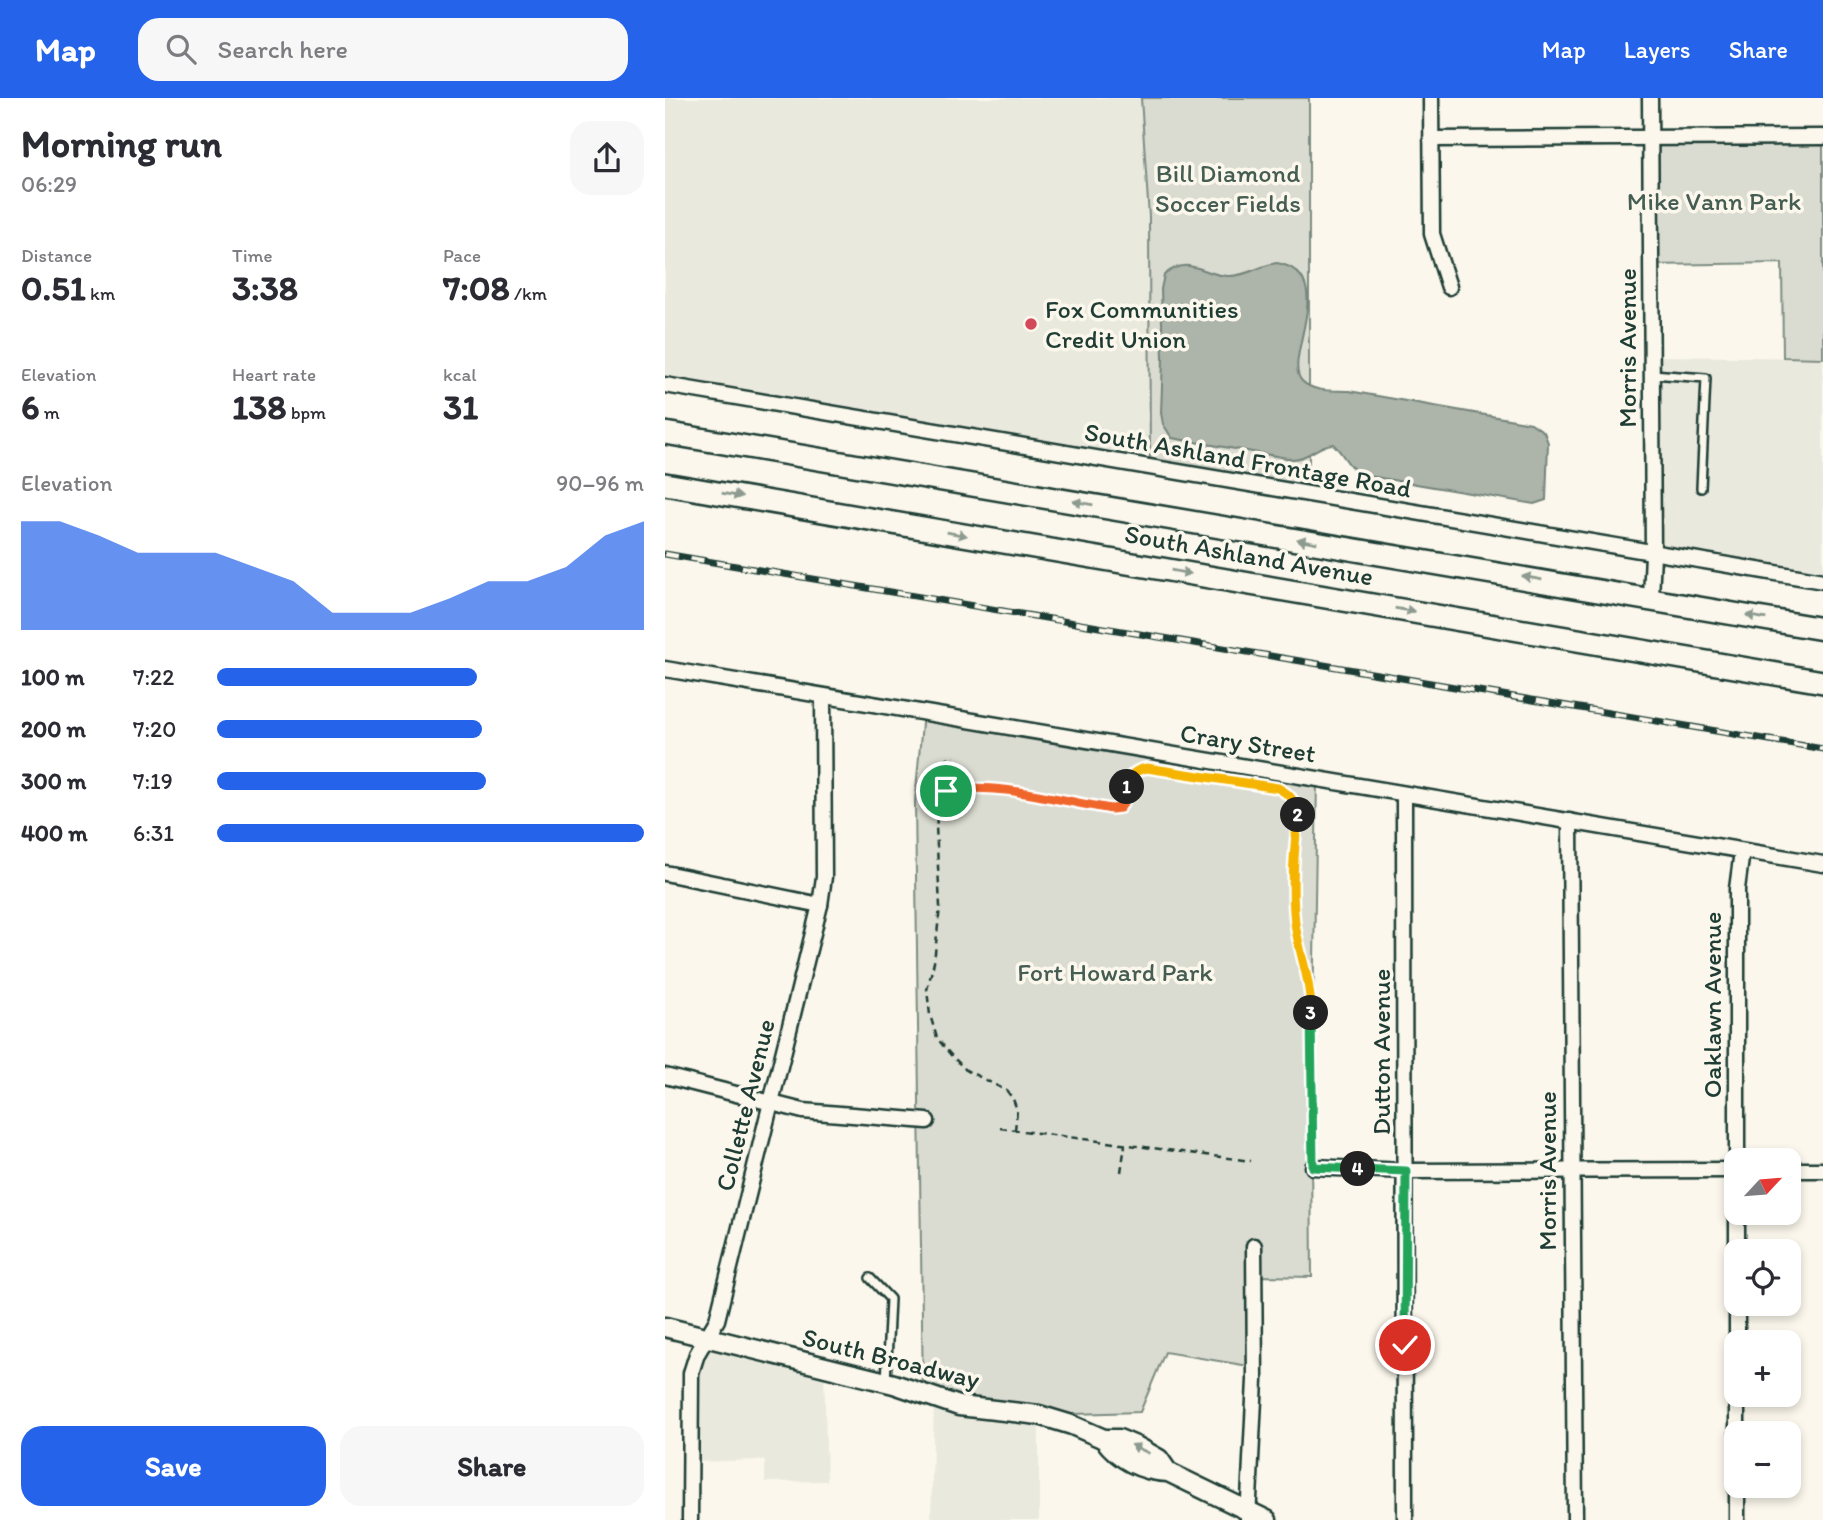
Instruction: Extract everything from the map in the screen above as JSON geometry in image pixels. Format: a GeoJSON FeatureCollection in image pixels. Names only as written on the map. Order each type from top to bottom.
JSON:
{"type":"FeatureCollection","features":[{"type":"Feature","properties":{"kind":"main road","name":"South Ashland Avenue"},"geometry":{"type":"LineString","coordinates":[[665,433],[1823,629]]}},
{"type":"Feature","properties":{"kind":"main road","name":"South Ashland Avenue"},"geometry":{"type":"LineString","coordinates":[[665,484],[1823,682]]}},
{"type":"Feature","properties":{"kind":"street"},"geometry":{"type":"LineString","coordinates":[[1431,98],[1432,234],[1449,287]]}},
{"type":"Feature","properties":{"kind":"street","name":"Morris Avenue"},"geometry":{"type":"LineString","coordinates":[[1650,98],[1651,598]]}},
{"type":"Feature","properties":{"kind":"street"},"geometry":{"type":"LineString","coordinates":[[1431,139],[1823,137]]}},
{"type":"Feature","properties":{"kind":"street","name":"South Ashland Frontage Road"},"geometry":{"type":"LineString","coordinates":[[665,385],[1823,581]]}},
{"type":"Feature","properties":{"kind":"street","name":"Crary Street"},"geometry":{"type":"LineString","coordinates":[[665,670],[1823,864]]}},
{"type":"Feature","properties":{"kind":"street","name":"Collette Avenue"},"geometry":{"type":"LineString","coordinates":[[690,1520],[691,1373],[695,1356],[717,1320],[820,905],[824,877],[823,696]]}},
{"type":"Feature","properties":{"kind":"street","name":"Dutton Avenue"},"geometry":{"type":"LineString","coordinates":[[1404,793],[1405,1520]]}},
{"type":"Feature","properties":{"kind":"street","name":"Morris Avenue"},"geometry":{"type":"LineString","coordinates":[[1570,821],[1574,1520]]}},
{"type":"Feature","properties":{"kind":"street","name":"Oaklawn Avenue"},"geometry":{"type":"LineString","coordinates":[[1737,1148],[1737,889],[1742,851]]}},
{"type":"Feature","properties":{"kind":"street"},"geometry":{"type":"LineString","coordinates":[[665,873],[820,905]]}},
{"type":"Feature","properties":{"kind":"street"},"geometry":{"type":"LineString","coordinates":[[665,1076],[803,1111],[927,1121]]}},
{"type":"Feature","properties":{"kind":"street"},"geometry":{"type":"LineString","coordinates":[[1313,1167],[1406,1171],[1724,1170]]}},
{"type":"Feature","properties":{"kind":"street"},"geometry":{"type":"LineString","coordinates":[[1801,1170],[1823,1170]]}},
{"type":"Feature","properties":{"kind":"street"},"geometry":{"type":"LineString","coordinates":[[1248,1516],[1255,1380],[1254,1246]]}},
{"type":"Feature","properties":{"kind":"street","name":"South Broadway"},"geometry":{"type":"LineString","coordinates":[[665,1327],[886,1383],[959,1406],[1039,1415],[1104,1439],[1119,1439],[1139,1447],[1159,1459],[1168,1472],[1248,1516],[1267,1520]]}},
{"type":"Feature","properties":{"kind":"street"},"geometry":{"type":"LineString","coordinates":[[1737,1498],[1737,1520]]}},
{"type":"Feature","properties":{"kind":"lane"},"geometry":{"type":"LineString","coordinates":[[1652,374],[1706,378],[1700,488]]}},
{"type":"Feature","properties":{"kind":"lane"},"geometry":{"type":"LineString","coordinates":[[870,1278],[890,1299],[886,1383]]}},
{"type":"Feature","properties":{"kind":"path"},"geometry":{"type":"LineString","coordinates":[[954,756],[946,760],[936,826],[940,907],[934,962],[926,990],[930,1015],[937,1038],[950,1054],[966,1070],[1007,1091],[1013,1099],[1017,1110],[1015,1130]]}},
{"type":"Feature","properties":{"kind":"path"},"geometry":{"type":"LineString","coordinates":[[940,802],[946,791],[963,788],[1029,795],[1111,809],[1120,808],[1125,800],[1130,776],[1147,768],[1278,788],[1287,793],[1294,801],[1298,815],[1292,862],[1296,924],[1308,973],[1311,1002],[1313,1167]]}},
{"type":"Feature","properties":{"kind":"path"},"geometry":{"type":"LineString","coordinates":[[1029,795],[1031,789]]}},
{"type":"Feature","properties":{"kind":"path"},"geometry":{"type":"LineString","coordinates":[[1000,1128],[1251,1161]]}},
{"type":"Feature","properties":{"kind":"path"},"geometry":{"type":"LineString","coordinates":[[1121,1172],[1125,1146]]}},
{"type":"Feature","properties":{"kind":"shaded area"},"geometry":{"type":"Polygon","coordinates":[[[665,98],[1141,98],[1149,217],[1150,468],[665,385],[665,98]]]}},
{"type":"Feature","properties":{"kind":"shaded area"},"geometry":{"type":"Polygon","coordinates":[[[1277,263],[1296,271],[1305,284],[1306,319],[1298,356],[1298,371],[1302,381],[1318,389],[1349,391],[1531,423],[1544,432],[1548,443],[1546,500],[1534,504],[1363,475],[1354,469],[1333,444],[1293,459],[1172,438],[1163,424],[1161,413],[1161,289],[1164,275],[1181,266],[1188,266],[1219,275],[1234,276],[1277,263]]]}},
{"type":"Feature","properties":{"kind":"shaded area"},"geometry":{"type":"Polygon","coordinates":[[[1651,356],[1823,358],[1823,581],[1653,554],[1651,356]]]}},
{"type":"Feature","properties":{"kind":"shaded area"},"geometry":{"type":"Polygon","coordinates":[[[705,1337],[824,1367],[827,1481],[765,1482],[765,1460],[690,1462],[690,1387],[705,1337]]]}},
{"type":"Feature","properties":{"kind":"shaded area"},"geometry":{"type":"Polygon","coordinates":[[[934,1400],[1039,1415],[1039,1520],[931,1520],[934,1400]]]}},
{"type":"Feature","properties":{"kind":"green space","name":"Bill Diamond Soccer Fields"},"geometry":{"type":"Polygon","coordinates":[[[1141,98],[1309,98],[1309,495],[1150,468],[1149,217],[1141,98]]]}},
{"type":"Feature","properties":{"kind":"green space","name":"Mike Vann Park"},"geometry":{"type":"Polygon","coordinates":[[[1823,137],[1823,358],[1783,357],[1782,263],[1651,265],[1651,138],[1823,137]]]}},
{"type":"Feature","properties":{"kind":"green space","name":"Fort Howard Park"},"geometry":{"type":"Polygon","coordinates":[[[923,712],[1317,779],[1311,1143],[1312,1277],[1255,1276],[1255,1367],[1165,1352],[1140,1412],[1039,1415],[923,1396],[915,801],[923,712]]]}},
{"type":"Feature","properties":{"kind":"railway"},"geometry":{"type":"LineString","coordinates":[[665,554],[1823,749]]}},
{"type":"Feature","properties":{"kind":"place","name":"Fox Communities Credit Union"},"geometry":{"type":"Point","coordinates":[1031,324]}},
{"type":"Feature","properties":{"kind":"route"},"geometry":{"type":"LineString","coordinates":[[946,791],[963,788],[1010,792],[1111,809],[1120,808],[1125,800],[1130,776],[1147,768],[1278,788],[1294,801],[1298,815],[1292,862],[1296,924],[1308,973],[1311,1002],[1313,1167],[1406,1171],[1405,1345]]}}]}
